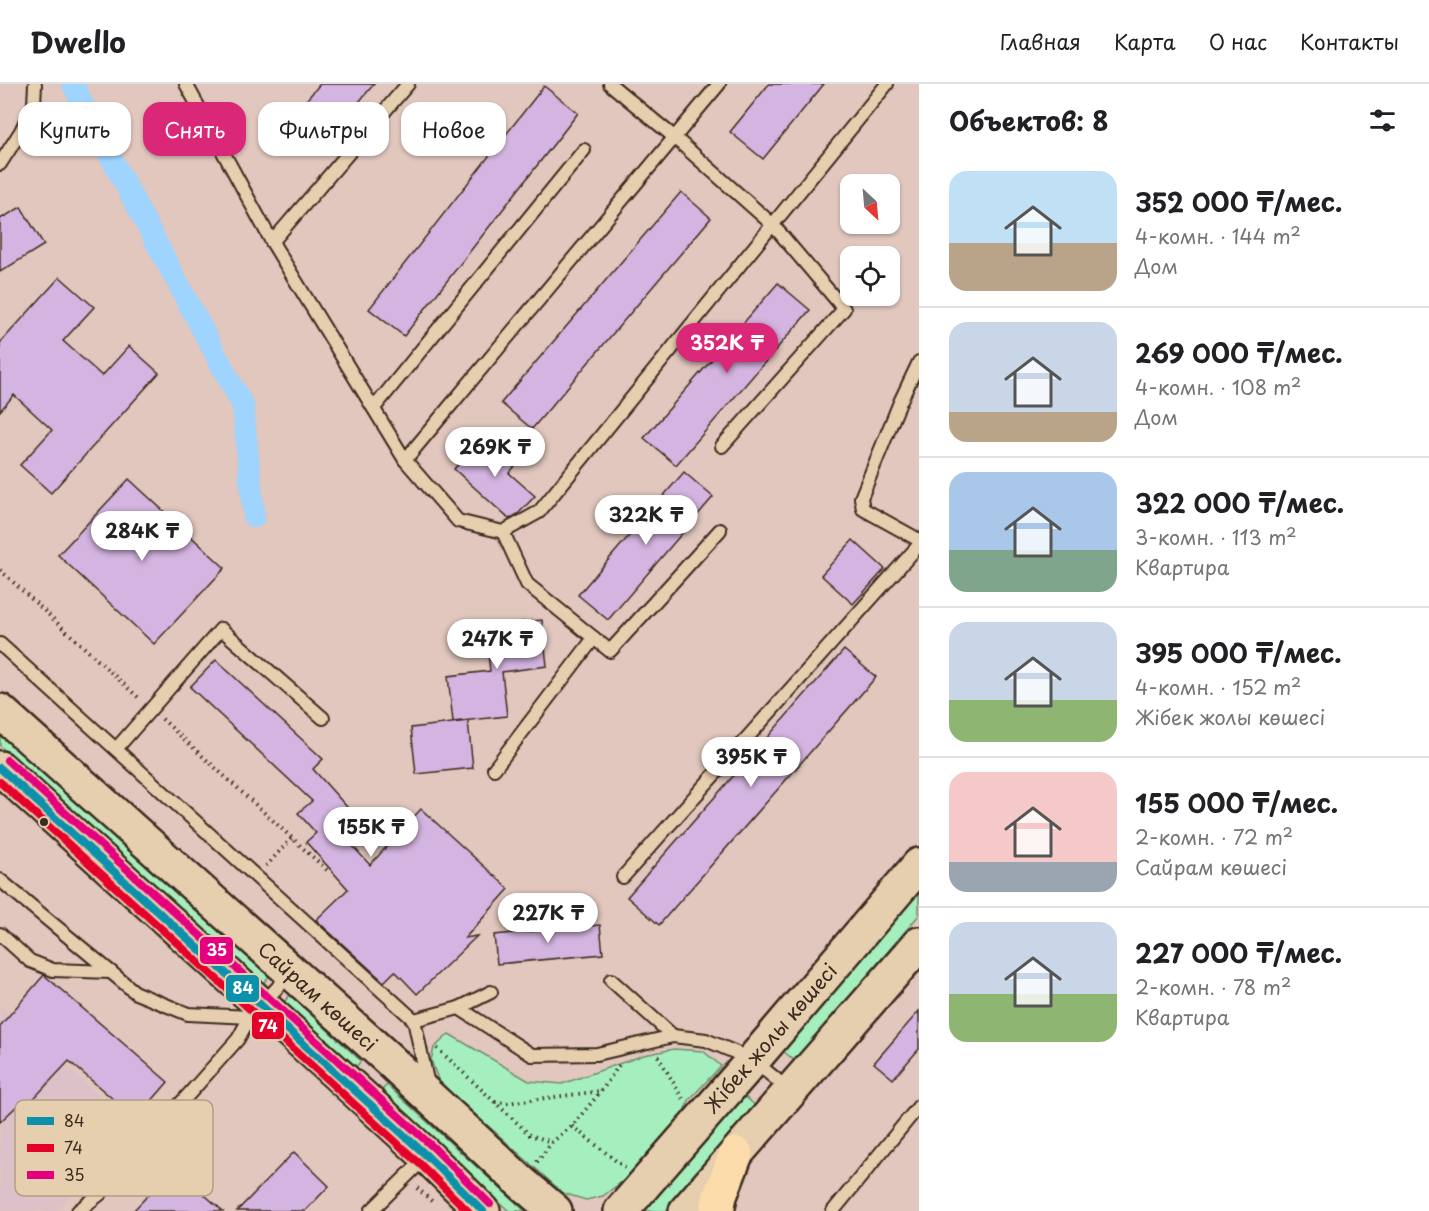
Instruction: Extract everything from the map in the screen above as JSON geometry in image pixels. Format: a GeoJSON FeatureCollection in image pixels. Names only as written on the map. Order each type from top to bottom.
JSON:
{"type":"FeatureCollection","features":[{"type":"Feature","properties":{"kind":"main road","name":"Сайрам көшесі"},"geometry":{"type":"LineString","coordinates":[[0,711],[555,1211]]}},
{"type":"Feature","properties":{"kind":"main road"},"geometry":{"type":"LineString","coordinates":[[0,768],[256,1012],[356,1091],[416,1167],[483,1211]]}},
{"type":"Feature","properties":{"kind":"main road","name":"Жібек жолы көшесі"},"geometry":{"type":"LineString","coordinates":[[621,1211],[919,865]]}},
{"type":"Feature","properties":{"kind":"main road"},"geometry":{"type":"LineString","coordinates":[[686,1211],[919,944]]}},
{"type":"Feature","properties":{"kind":"main road"},"geometry":{"type":"LineString","coordinates":[[356,1091],[385,1056]]}},
{"type":"Feature","properties":{"kind":"main road"},"geometry":{"type":"LineString","coordinates":[[717,1211],[720,1196],[736,1154]]}},
{"type":"Feature","properties":{"kind":"lane"},"geometry":{"type":"LineString","coordinates":[[0,164],[21,131],[34,104],[35,84]]}},
{"type":"Feature","properties":{"kind":"lane"},"geometry":{"type":"LineString","coordinates":[[186,84],[272,242],[405,460],[458,521],[503,532],[539,512],[887,84]]}},
{"type":"Feature","properties":{"kind":"lane"},"geometry":{"type":"LineString","coordinates":[[272,242],[408,84]]}},
{"type":"Feature","properties":{"kind":"lane"},"geometry":{"type":"LineString","coordinates":[[610,84],[773,225],[844,309],[722,446]]}},
{"type":"Feature","properties":{"kind":"lane"},"geometry":{"type":"LineString","coordinates":[[405,460],[719,84]]}},
{"type":"Feature","properties":{"kind":"lane"},"geometry":{"type":"LineString","coordinates":[[374,408],[584,150]]}},
{"type":"Feature","properties":{"kind":"lane"},"geometry":{"type":"LineString","coordinates":[[919,362],[861,498],[863,509],[919,540]]}},
{"type":"Feature","properties":{"kind":"lane"},"geometry":{"type":"LineString","coordinates":[[503,532],[527,584],[610,651],[720,530]]}},
{"type":"Feature","properties":{"kind":"lane"},"geometry":{"type":"LineString","coordinates":[[623,877],[919,545]]}},
{"type":"Feature","properties":{"kind":"lane"},"geometry":{"type":"LineString","coordinates":[[116,749],[220,629],[322,718]]}},
{"type":"Feature","properties":{"kind":"lane"},"geometry":{"type":"LineString","coordinates":[[494,769],[594,638]]}},
{"type":"Feature","properties":{"kind":"lane"},"geometry":{"type":"LineString","coordinates":[[0,644],[414,1020],[430,1098]]}},
{"type":"Feature","properties":{"kind":"lane"},"geometry":{"type":"LineString","coordinates":[[0,880],[136,993],[188,1014],[256,1012]]}},
{"type":"Feature","properties":{"kind":"lane"},"geometry":{"type":"LineString","coordinates":[[0,934],[30,961],[53,970],[111,972]]}},
{"type":"Feature","properties":{"kind":"lane"},"geometry":{"type":"LineString","coordinates":[[184,1100],[238,1039],[256,1012],[291,972]]}},
{"type":"Feature","properties":{"kind":"lane"},"geometry":{"type":"LineString","coordinates":[[611,980],[673,1036]]}},
{"type":"Feature","properties":{"kind":"lane"},"geometry":{"type":"LineString","coordinates":[[414,1020],[459,1008],[491,992]]}},
{"type":"Feature","properties":{"kind":"lane"},"geometry":{"type":"LineString","coordinates":[[459,1008],[532,1055],[597,1054],[673,1036],[706,1040],[753,1060],[791,1091]]}},
{"type":"Feature","properties":{"kind":"lane"},"geometry":{"type":"LineString","coordinates":[[833,1211],[917,1113]]}},
{"type":"Feature","properties":{"kind":"lane"},"geometry":{"type":"LineString","coordinates":[[371,1211],[416,1167]]}},
{"type":"Feature","properties":{"kind":"lane"},"geometry":{"type":"LineString","coordinates":[[78,1211],[97,1196]]}},
{"type":"Feature","properties":{"kind":"path"},"geometry":{"type":"LineString","coordinates":[[256,877],[292,838]]}},
{"type":"Feature","properties":{"kind":"path"},"geometry":{"type":"LineString","coordinates":[[414,1020],[432,1043],[530,1135],[552,1142]]}},
{"type":"Feature","properties":{"kind":"path"},"geometry":{"type":"LineString","coordinates":[[657,1055],[684,1101],[676,1109]]}},
{"type":"Feature","properties":{"kind":"path"},"geometry":{"type":"LineString","coordinates":[[522,1183],[552,1142],[572,1126],[602,1090],[621,1062]]}},
{"type":"Feature","properties":{"kind":"path"},"geometry":{"type":"LineString","coordinates":[[495,1102],[507,1103],[602,1090]]}},
{"type":"Feature","properties":{"kind":"path"},"geometry":{"type":"LineString","coordinates":[[572,1126],[625,1168],[641,1186]]}},
{"type":"Feature","properties":{"kind":"path"},"geometry":{"type":"LineString","coordinates":[[416,1167],[435,1204]]}},
{"type":"Feature","properties":{"kind":"shaded area"},"geometry":{"type":"Polygon","coordinates":[[[0,1006],[103,1100],[15,1100],[15,1196],[70,1196],[56,1211],[0,1211],[0,1006]]]}},
{"type":"Feature","properties":{"kind":"green space"},"geometry":{"type":"Polygon","coordinates":[[[0,731],[269,976],[262,985],[0,746],[0,731]]]}},
{"type":"Feature","properties":{"kind":"green space"},"geometry":{"type":"Polygon","coordinates":[[[919,890],[919,915],[795,1061],[782,1050],[919,890]]]}},
{"type":"Feature","properties":{"kind":"green space"},"geometry":{"type":"Polygon","coordinates":[[[290,995],[361,1061],[354,1069],[283,1003],[290,995]]]}},
{"type":"Feature","properties":{"kind":"green space"},"geometry":{"type":"Polygon","coordinates":[[[449,1034],[529,1081],[562,1084],[644,1055],[674,1049],[703,1051],[721,1066],[690,1099],[678,1122],[659,1146],[628,1177],[603,1196],[586,1200],[563,1193],[439,1082],[431,1060],[434,1048],[449,1034]]]}},
{"type":"Feature","properties":{"kind":"green space"},"geometry":{"type":"Polygon","coordinates":[[[387,1085],[525,1211],[509,1211],[379,1093],[387,1085]]]}},
{"type":"Feature","properties":{"kind":"green space"},"geometry":{"type":"Polygon","coordinates":[[[743,1095],[757,1107],[667,1211],[643,1211],[743,1095]]]}},
{"type":"Feature","properties":{"kind":"building"},"geometry":{"type":"Polygon","coordinates":[[[320,84],[374,84],[359,102],[305,102],[320,84]]]}},
{"type":"Feature","properties":{"kind":"building"},"geometry":{"type":"Polygon","coordinates":[[[769,84],[824,84],[763,159],[730,132],[769,84]]]}},
{"type":"Feature","properties":{"kind":"building"},"geometry":{"type":"Polygon","coordinates":[[[544,86],[578,113],[404,336],[369,309],[489,156],[506,156],[506,134],[544,86]]]}},
{"type":"Feature","properties":{"kind":"building"},"geometry":{"type":"Polygon","coordinates":[[[681,192],[711,218],[532,429],[501,403],[681,192]]]}},
{"type":"Feature","properties":{"kind":"building"},"geometry":{"type":"Polygon","coordinates":[[[21,207],[44,245],[0,272],[0,219],[21,207]]]}},
{"type":"Feature","properties":{"kind":"building"},"geometry":{"type":"Polygon","coordinates":[[[60,277],[94,307],[63,341],[102,376],[129,346],[159,373],[51,493],[20,465],[52,430],[14,395],[0,411],[0,343],[60,277]]]}},
{"type":"Feature","properties":{"kind":"building"},"geometry":{"type":"Polygon","coordinates":[[[778,283],[810,310],[676,465],[644,438],[778,283]]]}},
{"type":"Feature","properties":{"kind":"building"},"geometry":{"type":"Polygon","coordinates":[[[486,435],[517,464],[509,473],[535,496],[518,514],[509,519],[454,469],[486,435]]]}},
{"type":"Feature","properties":{"kind":"building"},"geometry":{"type":"Polygon","coordinates":[[[684,472],[713,497],[608,620],[578,595],[684,472]]]}},
{"type":"Feature","properties":{"kind":"building"},"geometry":{"type":"Polygon","coordinates":[[[129,479],[225,568],[154,644],[58,555],[129,479]]]}},
{"type":"Feature","properties":{"kind":"building"},"geometry":{"type":"Polygon","coordinates":[[[853,540],[885,569],[853,604],[821,575],[853,540]]]}},
{"type":"Feature","properties":{"kind":"building"},"geometry":{"type":"Polygon","coordinates":[[[542,620],[547,666],[502,672],[507,716],[453,722],[448,676],[490,671],[485,626],[542,620]]]}},
{"type":"Feature","properties":{"kind":"building"},"geometry":{"type":"Polygon","coordinates":[[[844,650],[876,677],[659,925],[627,897],[844,650]]]}},
{"type":"Feature","properties":{"kind":"building"},"geometry":{"type":"Polygon","coordinates":[[[216,660],[323,759],[313,769],[355,816],[339,831],[370,865],[421,809],[509,889],[465,938],[477,936],[417,994],[395,971],[384,982],[316,920],[348,889],[306,842],[316,833],[298,813],[312,801],[190,687],[216,660]]]}},
{"type":"Feature","properties":{"kind":"building"},"geometry":{"type":"Polygon","coordinates":[[[468,721],[473,768],[416,774],[411,728],[468,721]]]}},
{"type":"Feature","properties":{"kind":"building"},"geometry":{"type":"Polygon","coordinates":[[[600,925],[603,954],[497,964],[494,935],[600,925]]]}},
{"type":"Feature","properties":{"kind":"building"},"geometry":{"type":"Polygon","coordinates":[[[44,975],[168,1082],[152,1100],[114,1100],[69,1061],[32,1100],[15,1100],[15,1108],[0,1122],[0,1026],[44,975]]]}},
{"type":"Feature","properties":{"kind":"building"},"geometry":{"type":"Polygon","coordinates":[[[919,1011],[919,1049],[893,1079],[874,1063],[919,1011]]]}},
{"type":"Feature","properties":{"kind":"building"},"geometry":{"type":"Polygon","coordinates":[[[294,1152],[329,1186],[305,1211],[237,1211],[294,1152]]]}},
{"type":"Feature","properties":{"kind":"building"},"geometry":{"type":"Polygon","coordinates":[[[147,1196],[206,1196],[223,1211],[133,1211],[147,1196]]]}},
{"type":"Feature","properties":{"kind":"waterway"},"geometry":{"type":"LineString","coordinates":[[73,84],[243,406],[254,517]]}},
{"type":"Feature","properties":{"kind":"transit line","name":"35"},"geometry":{"type":"LineString","coordinates":[[7,760],[434,1148],[490,1204]]}},
{"type":"Feature","properties":{"kind":"transit line","name":"84"},"geometry":{"type":"LineString","coordinates":[[0,768],[427,1156],[483,1211]]}},
{"type":"Feature","properties":{"kind":"transit line","name":"74"},"geometry":{"type":"LineString","coordinates":[[0,782],[420,1164],[468,1211]]}}]}
